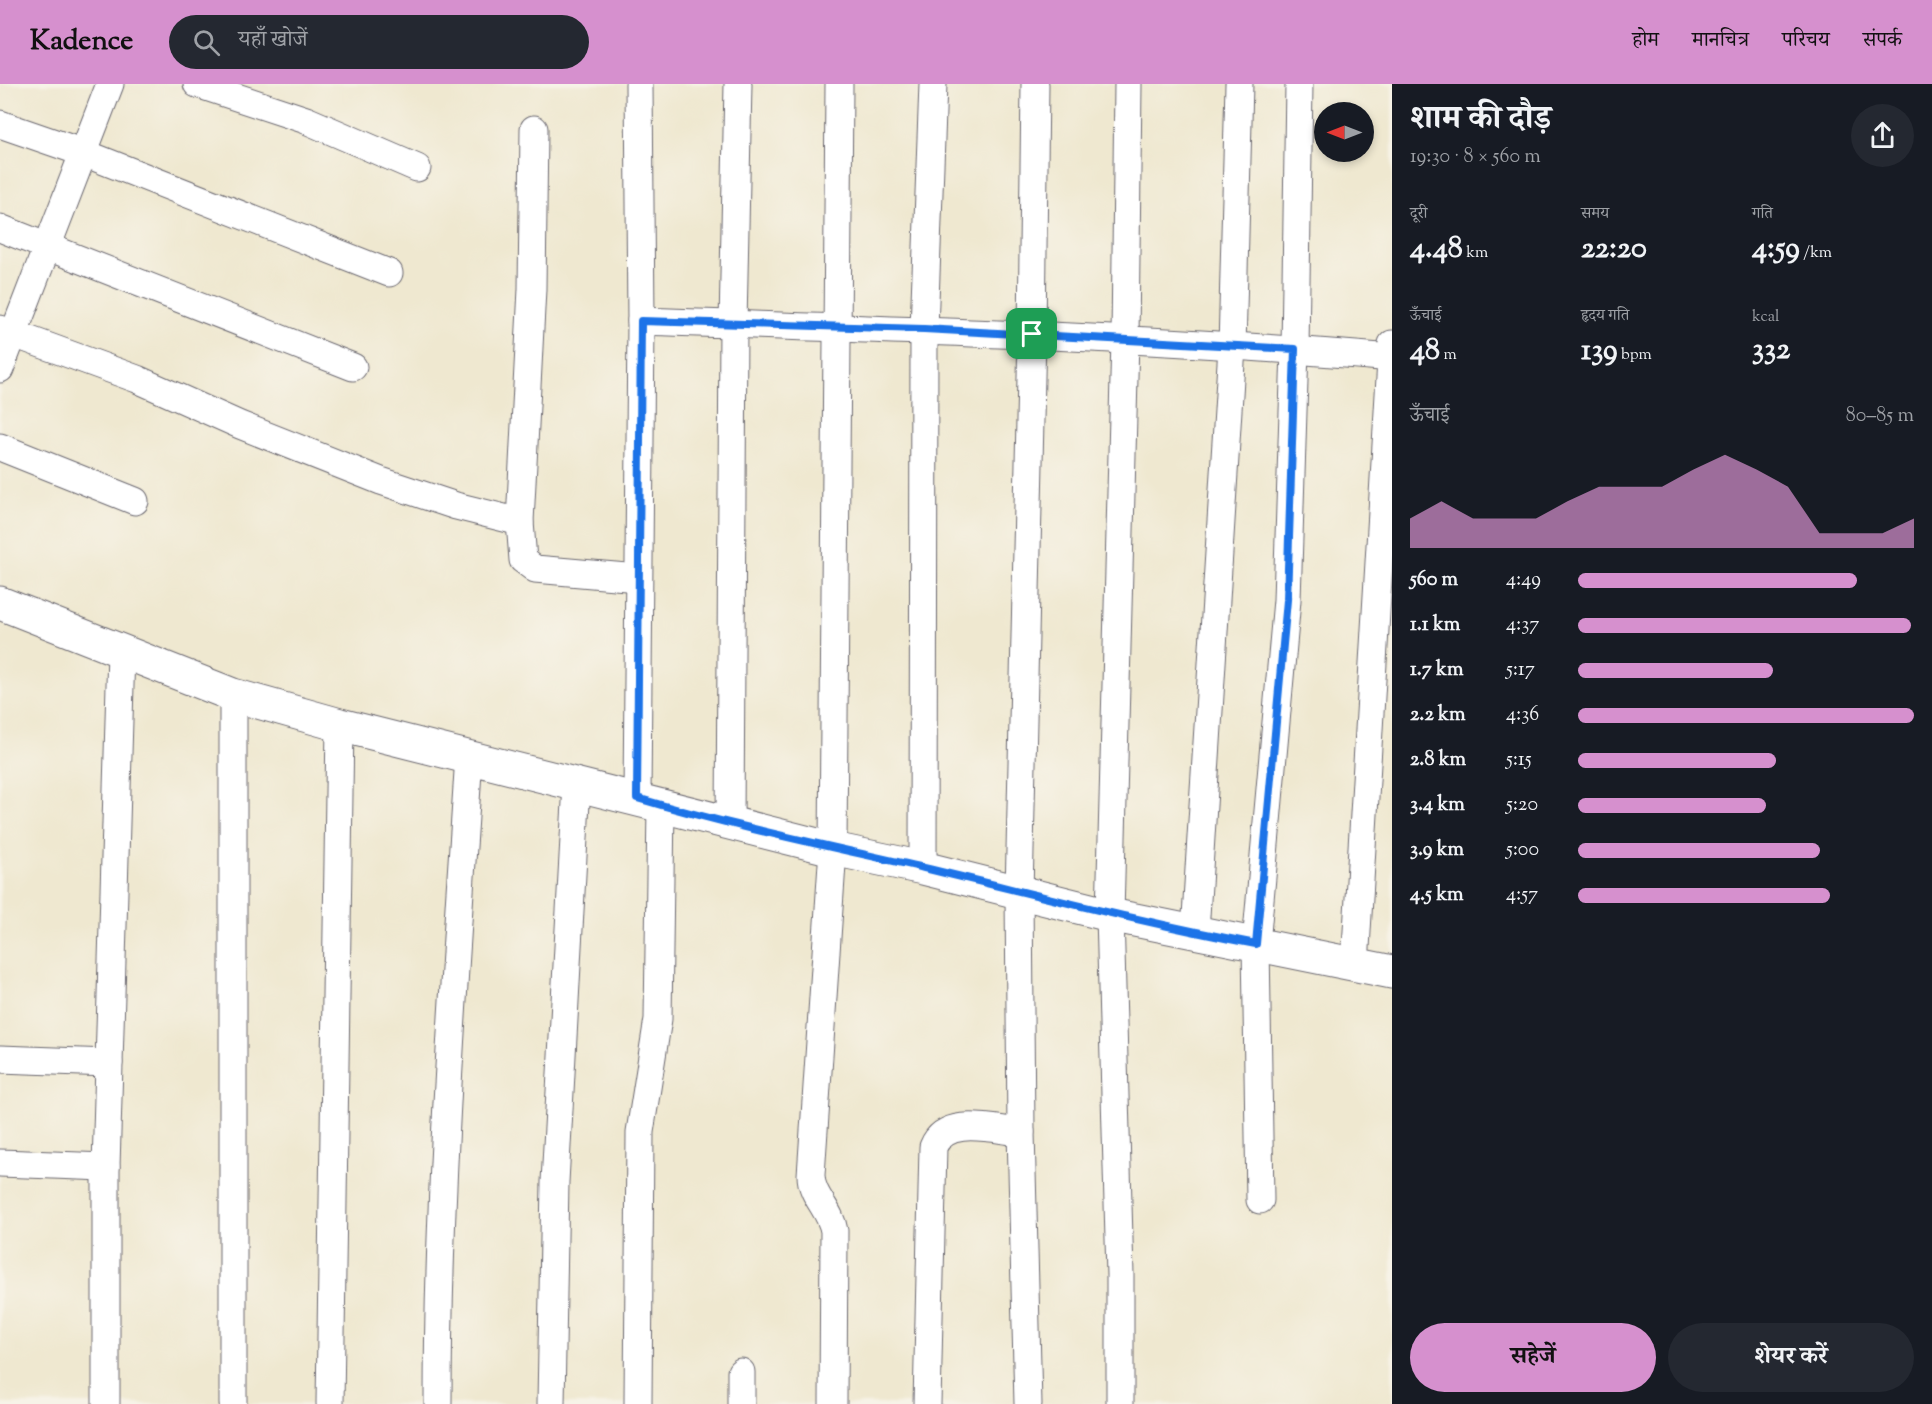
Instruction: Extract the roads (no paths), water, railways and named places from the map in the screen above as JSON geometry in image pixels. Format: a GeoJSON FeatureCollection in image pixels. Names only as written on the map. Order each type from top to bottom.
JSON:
{"type":"FeatureCollection","features":[{"type":"Feature","properties":{"kind":"street"},"geometry":{"type":"LineString","coordinates":[[0,369],[7,332],[48,245],[110,84]]}},
{"type":"Feature","properties":{"kind":"street"},"geometry":{"type":"LineString","coordinates":[[198,84],[306,120],[417,168]]}},
{"type":"Feature","properties":{"kind":"street"},"geometry":{"type":"LineString","coordinates":[[638,1404],[640,1132],[658,1018],[638,578],[641,321],[639,84]]}},
{"type":"Feature","properties":{"kind":"street"},"geometry":{"type":"LineString","coordinates":[[730,822],[733,324],[738,84]]}},
{"type":"Feature","properties":{"kind":"street"},"geometry":{"type":"LineString","coordinates":[[833,1404],[834,1231],[829,1213],[811,1182],[832,849],[839,84]]}},
{"type":"Feature","properties":{"kind":"street"},"geometry":{"type":"LineString","coordinates":[[923,868],[924,329],[933,84]]}},
{"type":"Feature","properties":{"kind":"street"},"geometry":{"type":"LineString","coordinates":[[1028,1404],[1021,1132],[1019,892],[1032,334],[1035,84]]}},
{"type":"Feature","properties":{"kind":"street"},"geometry":{"type":"LineString","coordinates":[[1120,1404],[1120,1275],[1110,915],[1125,339],[1128,84]]}},
{"type":"Feature","properties":{"kind":"street"},"geometry":{"type":"LineString","coordinates":[[1194,932],[1232,347],[1239,84]]}},
{"type":"Feature","properties":{"kind":"street"},"geometry":{"type":"LineString","coordinates":[[1260,1200],[1256,944],[1287,600],[1295,349],[1299,84]]}},
{"type":"Feature","properties":{"kind":"street"},"geometry":{"type":"LineString","coordinates":[[0,124],[84,153],[389,273]]}},
{"type":"Feature","properties":{"kind":"street"},"geometry":{"type":"LineString","coordinates":[[534,129],[532,289],[520,522],[523,560],[527,566],[638,578]]}},
{"type":"Feature","properties":{"kind":"street"},"geometry":{"type":"LineString","coordinates":[[0,228],[353,367]]}},
{"type":"Feature","properties":{"kind":"street"},"geometry":{"type":"LineString","coordinates":[[641,321],[1032,334],[1295,349],[1392,358]]}},
{"type":"Feature","properties":{"kind":"street"},"geometry":{"type":"LineString","coordinates":[[7,332],[137,379],[240,425],[381,481],[456,506],[520,522]]}},
{"type":"Feature","properties":{"kind":"street"},"geometry":{"type":"LineString","coordinates":[[1355,965],[1392,344]]}},
{"type":"Feature","properties":{"kind":"street"},"geometry":{"type":"LineString","coordinates":[[0,447],[135,501]]}},
{"type":"Feature","properties":{"kind":"street"},"geometry":{"type":"LineString","coordinates":[[0,603],[233,695],[340,725],[832,849],[923,868],[1110,915],[1392,972]]}},
{"type":"Feature","properties":{"kind":"street"},"geometry":{"type":"LineString","coordinates":[[106,1404],[106,1167],[121,651]]}},
{"type":"Feature","properties":{"kind":"street"},"geometry":{"type":"LineString","coordinates":[[233,695],[233,1404]]}},
{"type":"Feature","properties":{"kind":"street"},"geometry":{"type":"LineString","coordinates":[[330,1404],[340,725]]}},
{"type":"Feature","properties":{"kind":"street"},"geometry":{"type":"LineString","coordinates":[[438,1404],[439,1260],[446,1105],[469,756]]}},
{"type":"Feature","properties":{"kind":"street"},"geometry":{"type":"LineString","coordinates":[[552,1404],[555,1182],[577,784]]}},
{"type":"Feature","properties":{"kind":"street"},"geometry":{"type":"LineString","coordinates":[[0,1059],[109,1063]]}},
{"type":"Feature","properties":{"kind":"street"},"geometry":{"type":"LineString","coordinates":[[927,1404],[933,1147],[936,1139],[949,1129],[960,1127],[1021,1132]]}},
{"type":"Feature","properties":{"kind":"street"},"geometry":{"type":"LineString","coordinates":[[0,1163],[106,1167]]}},
{"type":"Feature","properties":{"kind":"street"},"geometry":{"type":"LineString","coordinates":[[741,1372],[741,1404]]}}]}
